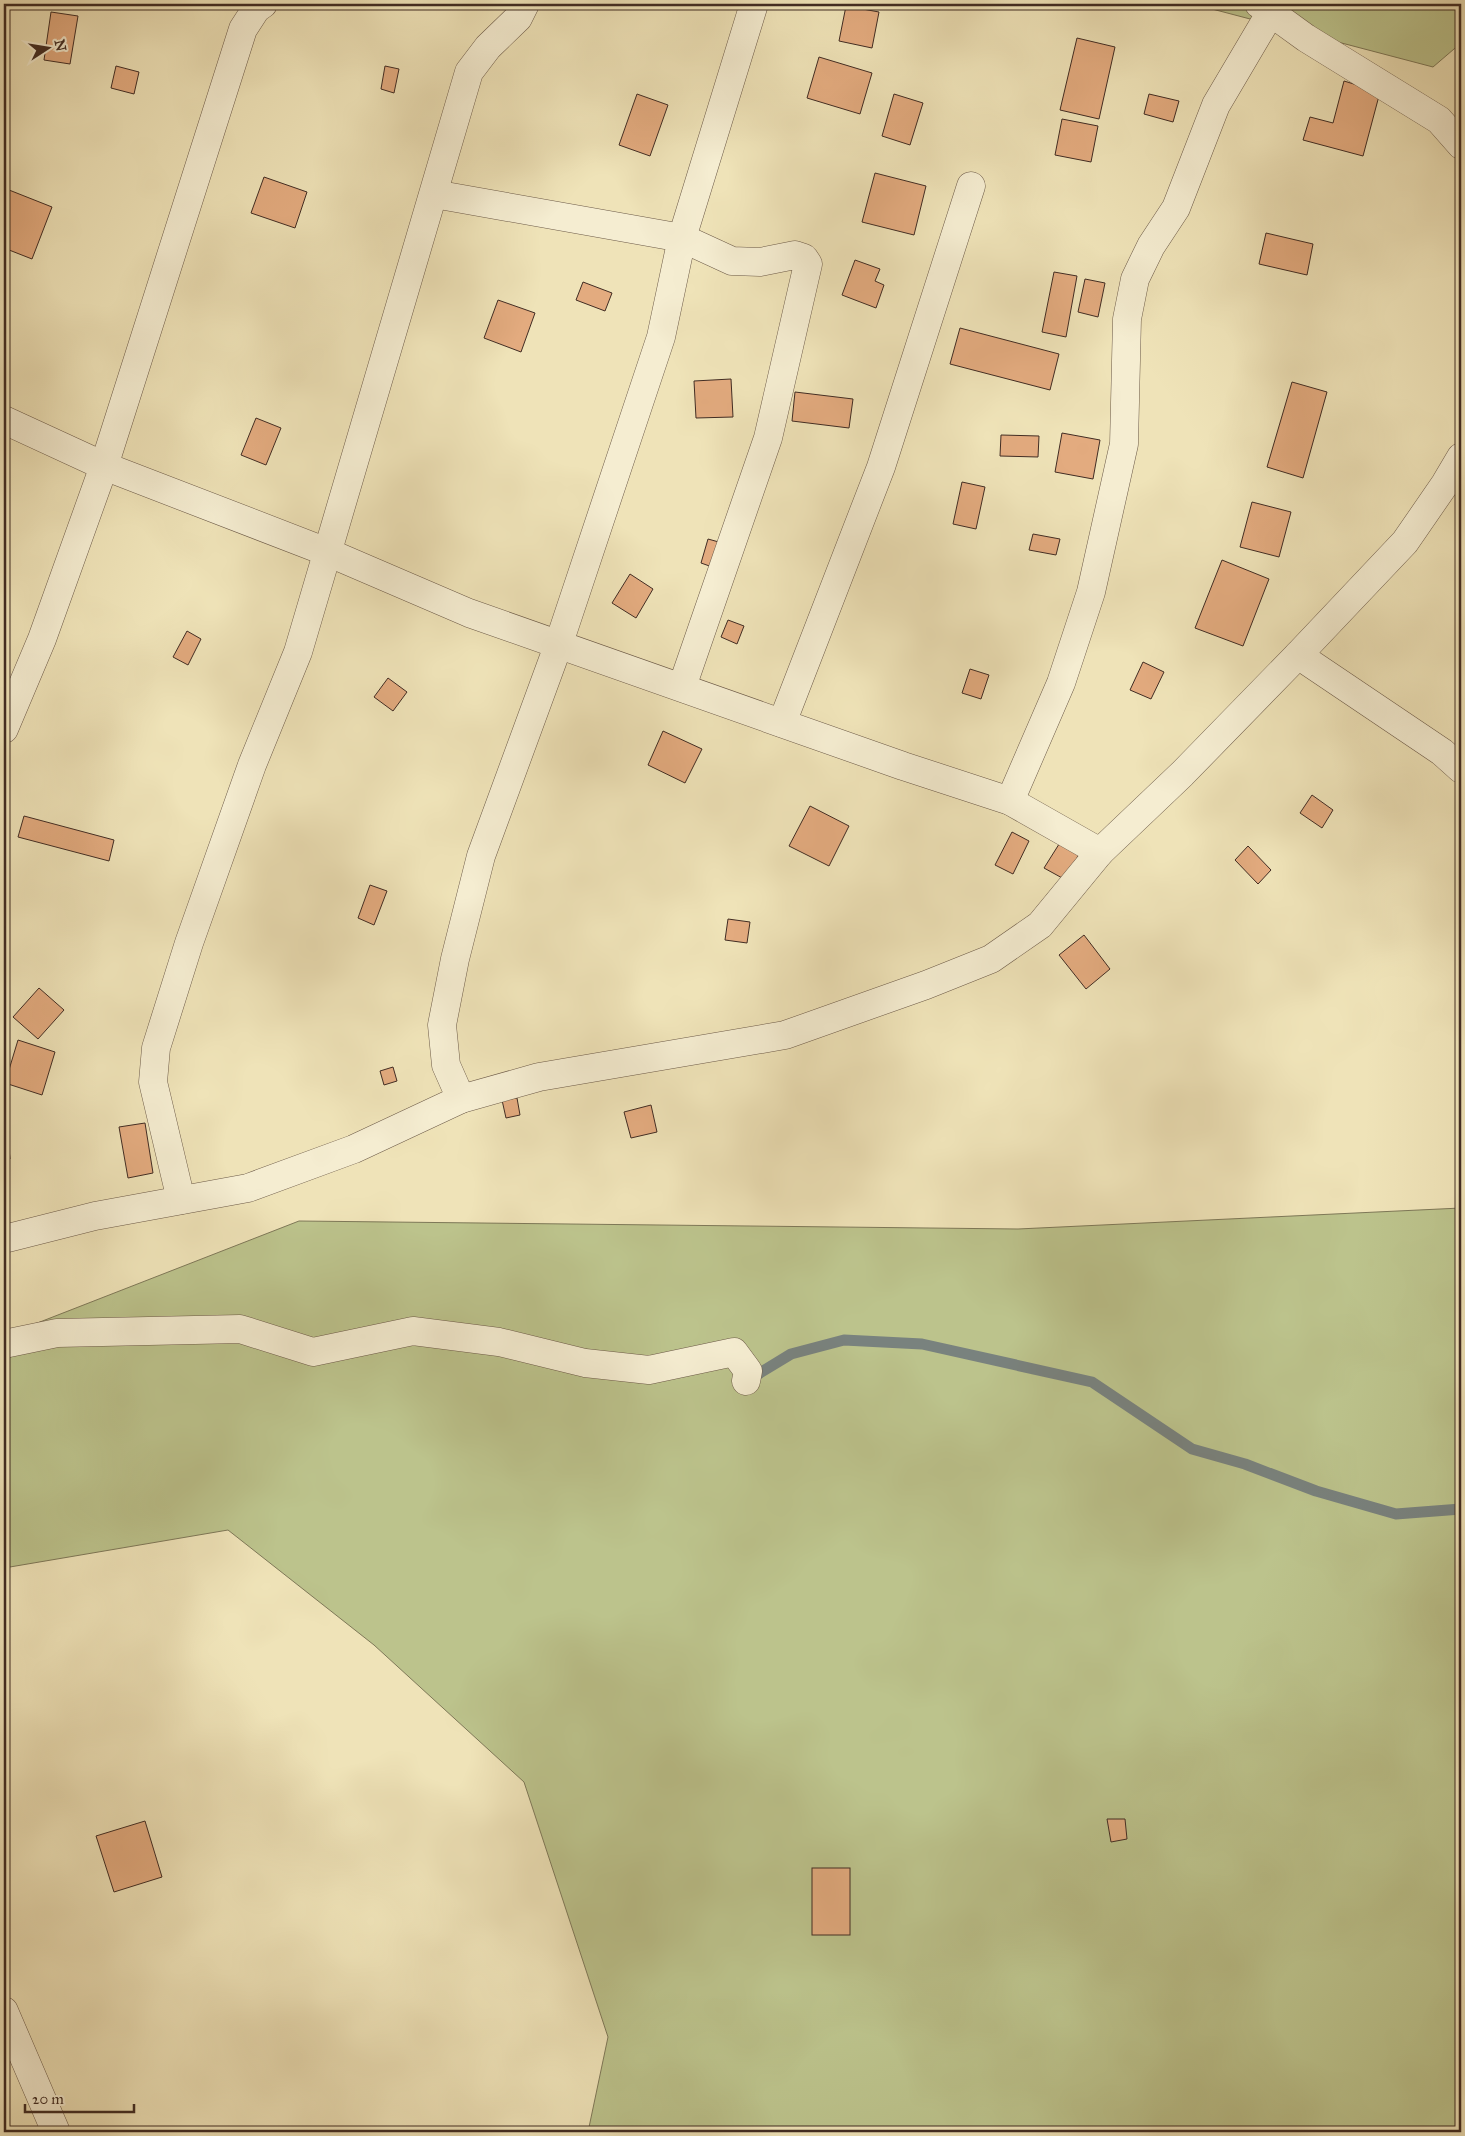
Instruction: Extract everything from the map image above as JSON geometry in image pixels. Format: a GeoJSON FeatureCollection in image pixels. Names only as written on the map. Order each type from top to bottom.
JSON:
{"type":"FeatureCollection","features":[{"type":"Feature","properties":{"kind":"street"},"geometry":{"type":"LineString","coordinates":[[4,729],[42,639],[104,466],[242,29],[256,9],[263,4]]}},
{"type":"Feature","properties":{"kind":"street"},"geometry":{"type":"LineString","coordinates":[[181,1200],[153,1082],[156,1048],[190,943],[252,765],[298,652],[469,72],[488,47],[518,18],[525,4]]}},
{"type":"Feature","properties":{"kind":"street"},"geometry":{"type":"LineString","coordinates":[[461,1099],[446,1065],[442,1025],[455,959],[481,856],[558,646],[661,337],[682,238],[754,4]]}},
{"type":"Feature","properties":{"kind":"street"},"geometry":{"type":"LineString","coordinates":[[1010,800],[1061,683],[1091,592],[1124,444],[1127,319],[1135,279],[1151,246],[1176,208],[1216,106],[1265,8],[1306,38],[1439,120],[1461,145]]}},
{"type":"Feature","properties":{"kind":"street"},"geometry":{"type":"LineString","coordinates":[[782,723],[881,466],[970,186]]}},
{"type":"Feature","properties":{"kind":"street"},"geometry":{"type":"LineString","coordinates":[[434,194],[682,238],[732,261],[760,262],[795,255],[804,258],[808,264],[768,438],[682,687]]}},
{"type":"Feature","properties":{"kind":"street"},"geometry":{"type":"LineString","coordinates":[[4,420],[104,466],[326,552],[469,613],[558,646],[682,687],[903,766],[1010,800],[1100,852]]}},
{"type":"Feature","properties":{"kind":"street"},"geometry":{"type":"LineString","coordinates":[[4,1239],[95,1216],[248,1188],[304,1169],[354,1149],[461,1099],[539,1077],[785,1036],[991,960],[1040,926],[1100,852],[1182,774],[1405,542],[1461,457]]}},
{"type":"Feature","properties":{"kind":"street"},"geometry":{"type":"LineString","coordinates":[[1298,655],[1442,752],[1461,769]]}},
{"type":"Feature","properties":{"kind":"street"},"geometry":{"type":"LineString","coordinates":[[4,1344],[56,1333],[240,1330],[313,1352],[413,1331],[499,1342],[585,1363],[649,1370],[734,1352],[748,1371],[746,1381]]}},
{"type":"Feature","properties":{"kind":"street"},"geometry":{"type":"LineString","coordinates":[[4,2011],[56,2132]]}},
{"type":"Feature","properties":{"kind":"green space"},"geometry":{"type":"Polygon","coordinates":[[[1193,4],[1461,4],[1461,43],[1433,67],[1193,4]]]}},
{"type":"Feature","properties":{"kind":"green space"},"geometry":{"type":"Polygon","coordinates":[[[1461,1208],[1461,2132],[588,2132],[608,2037],[524,1782],[374,1645],[228,1530],[4,1568],[4,1336],[299,1221],[1018,1229],[1461,1208]]]}},
{"type":"Feature","properties":{"kind":"building"},"geometry":{"type":"Polygon","coordinates":[[[846,6],[879,12],[872,48],[839,41],[846,6]]]}},
{"type":"Feature","properties":{"kind":"building"},"geometry":{"type":"Polygon","coordinates":[[[51,12],[78,16],[70,64],[44,60],[51,12]]]}},
{"type":"Feature","properties":{"kind":"building"},"geometry":{"type":"Polygon","coordinates":[[[1077,38],[1115,47],[1099,119],[1060,110],[1077,38]]]}},
{"type":"Feature","properties":{"kind":"building"},"geometry":{"type":"Polygon","coordinates":[[[819,57],[872,73],[860,114],[807,98],[819,57]]]}},
{"type":"Feature","properties":{"kind":"building"},"geometry":{"type":"Polygon","coordinates":[[[116,66],[139,72],[134,94],[111,88],[116,66]]]}},
{"type":"Feature","properties":{"kind":"building"},"geometry":{"type":"Polygon","coordinates":[[[385,66],[399,69],[394,93],[381,89],[385,66]]]}},
{"type":"Feature","properties":{"kind":"building"},"geometry":{"type":"Polygon","coordinates":[[[1344,81],[1380,92],[1363,156],[1303,140],[1310,117],[1333,123],[1344,81]]]}},
{"type":"Feature","properties":{"kind":"building"},"geometry":{"type":"Polygon","coordinates":[[[637,94],[668,105],[650,156],[619,145],[637,94]]]}},
{"type":"Feature","properties":{"kind":"building"},"geometry":{"type":"Polygon","coordinates":[[[894,94],[923,103],[910,145],[882,136],[894,94]]]}},
{"type":"Feature","properties":{"kind":"building"},"geometry":{"type":"Polygon","coordinates":[[[1149,94],[1179,101],[1173,122],[1144,114],[1149,94]]]}},
{"type":"Feature","properties":{"kind":"building"},"geometry":{"type":"Polygon","coordinates":[[[1062,119],[1098,126],[1091,162],[1055,155],[1062,119]]]}},
{"type":"Feature","properties":{"kind":"building"},"geometry":{"type":"Polygon","coordinates":[[[875,173],[926,186],[914,235],[862,222],[875,173]]]}},
{"type":"Feature","properties":{"kind":"building"},"geometry":{"type":"Polygon","coordinates":[[[264,177],[307,192],[295,228],[251,213],[264,177]]]}},
{"type":"Feature","properties":{"kind":"building"},"geometry":{"type":"Polygon","coordinates":[[[4,188],[52,207],[32,259],[4,248],[4,188]]]}},
{"type":"Feature","properties":{"kind":"building"},"geometry":{"type":"Polygon","coordinates":[[[1266,233],[1313,244],[1307,275],[1259,264],[1266,233]]]}},
{"type":"Feature","properties":{"kind":"building"},"geometry":{"type":"Polygon","coordinates":[[[855,260],[880,269],[875,281],[884,285],[876,308],[842,295],[855,260]]]}},
{"type":"Feature","properties":{"kind":"building"},"geometry":{"type":"Polygon","coordinates":[[[1054,272],[1077,276],[1066,337],[1042,332],[1054,272]]]}},
{"type":"Feature","properties":{"kind":"building"},"geometry":{"type":"Polygon","coordinates":[[[1085,279],[1105,283],[1098,317],[1078,312],[1085,279]]]}},
{"type":"Feature","properties":{"kind":"building"},"geometry":{"type":"Polygon","coordinates":[[[583,282],[612,293],[605,311],[576,300],[583,282]]]}},
{"type":"Feature","properties":{"kind":"building"},"geometry":{"type":"Polygon","coordinates":[[[498,300],[535,313],[521,352],[484,338],[498,300]]]}},
{"type":"Feature","properties":{"kind":"building"},"geometry":{"type":"Polygon","coordinates":[[[960,328],[1059,354],[1050,390],[950,364],[960,328]]]}},
{"type":"Feature","properties":{"kind":"building"},"geometry":{"type":"Polygon","coordinates":[[[731,379],[733,417],[696,418],[694,381],[731,379]]]}},
{"type":"Feature","properties":{"kind":"building"},"geometry":{"type":"Polygon","coordinates":[[[1292,382],[1327,392],[1303,478],[1267,467],[1292,382]]]}},
{"type":"Feature","properties":{"kind":"building"},"geometry":{"type":"Polygon","coordinates":[[[795,392],[853,399],[849,428],[792,421],[795,392]]]}},
{"type":"Feature","properties":{"kind":"building"},"geometry":{"type":"Polygon","coordinates":[[[256,418],[281,428],[266,465],[241,455],[256,418]]]}},
{"type":"Feature","properties":{"kind":"building"},"geometry":{"type":"Polygon","coordinates":[[[1062,433],[1100,440],[1093,479],[1055,472],[1062,433]]]}},
{"type":"Feature","properties":{"kind":"building"},"geometry":{"type":"Polygon","coordinates":[[[1001,435],[1039,436],[1038,457],[1000,456],[1001,435]]]}},
{"type":"Feature","properties":{"kind":"building"},"geometry":{"type":"Polygon","coordinates":[[[962,482],[985,487],[976,529],[953,524],[962,482]]]}},
{"type":"Feature","properties":{"kind":"building"},"geometry":{"type":"Polygon","coordinates":[[[1252,502],[1291,512],[1279,557],[1240,547],[1252,502]]]}},
{"type":"Feature","properties":{"kind":"building"},"geometry":{"type":"Polygon","coordinates":[[[1033,534],[1060,539],[1056,555],[1029,550],[1033,534]]]}},
{"type":"Feature","properties":{"kind":"building"},"geometry":{"type":"Polygon","coordinates":[[[708,539],[726,544],[718,569],[701,563],[708,539]]]}},
{"type":"Feature","properties":{"kind":"building"},"geometry":{"type":"Polygon","coordinates":[[[1222,560],[1269,579],[1243,646],[1195,628],[1222,560]]]}},
{"type":"Feature","properties":{"kind":"building"},"geometry":{"type":"Polygon","coordinates":[[[630,574],[653,589],[636,618],[612,603],[630,574]]]}},
{"type":"Feature","properties":{"kind":"building"},"geometry":{"type":"Polygon","coordinates":[[[728,620],[744,626],[737,644],[721,637],[728,620]]]}},
{"type":"Feature","properties":{"kind":"building"},"geometry":{"type":"Polygon","coordinates":[[[187,631],[201,639],[188,665],[173,657],[187,631]]]}},
{"type":"Feature","properties":{"kind":"building"},"geometry":{"type":"Polygon","coordinates":[[[1143,662],[1164,672],[1151,699],[1130,690],[1143,662]]]}},
{"type":"Feature","properties":{"kind":"building"},"geometry":{"type":"Polygon","coordinates":[[[970,669],[989,675],[981,699],[962,693],[970,669]]]}},
{"type":"Feature","properties":{"kind":"building"},"geometry":{"type":"Polygon","coordinates":[[[388,678],[407,692],[393,711],[374,697],[388,678]]]}},
{"type":"Feature","properties":{"kind":"building"},"geometry":{"type":"Polygon","coordinates":[[[663,731],[702,749],[685,783],[648,765],[663,731]]]}},
{"type":"Feature","properties":{"kind":"building"},"geometry":{"type":"Polygon","coordinates":[[[1312,795],[1333,810],[1322,828],[1300,813],[1312,795]]]}},
{"type":"Feature","properties":{"kind":"building"},"geometry":{"type":"Polygon","coordinates":[[[810,806],[849,826],[829,866],[789,846],[810,806]]]}},
{"type":"Feature","properties":{"kind":"building"},"geometry":{"type":"Polygon","coordinates":[[[24,816],[114,840],[109,861],[18,837],[24,816]]]}},
{"type":"Feature","properties":{"kind":"building"},"geometry":{"type":"Polygon","coordinates":[[[1012,832],[1029,841],[1013,874],[995,865],[1012,832]]]}},
{"type":"Feature","properties":{"kind":"building"},"geometry":{"type":"Polygon","coordinates":[[[1061,841],[1080,853],[1064,879],[1044,868],[1061,841]]]}},
{"type":"Feature","properties":{"kind":"building"},"geometry":{"type":"Polygon","coordinates":[[[1248,846],[1271,870],[1258,884],[1235,860],[1248,846]]]}},
{"type":"Feature","properties":{"kind":"building"},"geometry":{"type":"Polygon","coordinates":[[[370,885],[387,891],[374,925],[358,918],[370,885]]]}},
{"type":"Feature","properties":{"kind":"building"},"geometry":{"type":"Polygon","coordinates":[[[728,919],[750,922],[747,943],[725,940],[728,919]]]}},
{"type":"Feature","properties":{"kind":"building"},"geometry":{"type":"Polygon","coordinates":[[[1084,935],[1110,969],[1086,989],[1059,955],[1084,935]]]}},
{"type":"Feature","properties":{"kind":"building"},"geometry":{"type":"Polygon","coordinates":[[[39,988],[64,1010],[38,1039],[13,1017],[39,988]]]}},
{"type":"Feature","properties":{"kind":"building"},"geometry":{"type":"Polygon","coordinates":[[[18,1040],[55,1052],[42,1095],[5,1083],[18,1040]]]}},
{"type":"Feature","properties":{"kind":"building"},"geometry":{"type":"Polygon","coordinates":[[[393,1067],[397,1081],[384,1085],[380,1071],[393,1067]]]}},
{"type":"Feature","properties":{"kind":"building"},"geometry":{"type":"Polygon","coordinates":[[[517,1098],[520,1115],[506,1118],[502,1100],[517,1098]]]}},
{"type":"Feature","properties":{"kind":"building"},"geometry":{"type":"Polygon","coordinates":[[[651,1105],[657,1132],[631,1138],[624,1112],[651,1105]]]}},
{"type":"Feature","properties":{"kind":"building"},"geometry":{"type":"Polygon","coordinates":[[[145,1123],[153,1173],[128,1178],[119,1127],[145,1123]]]}},
{"type":"Feature","properties":{"kind":"building"},"geometry":{"type":"Polygon","coordinates":[[[7,1128],[10,1159],[4,1159],[4,1129],[7,1128]]]}},
{"type":"Feature","properties":{"kind":"building"},"geometry":{"type":"Polygon","coordinates":[[[1107,1819],[1125,1819],[1127,1839],[1111,1842],[1107,1819]]]}},
{"type":"Feature","properties":{"kind":"building"},"geometry":{"type":"Polygon","coordinates":[[[145,1821],[162,1877],[114,1892],[96,1836],[145,1821]]]}},
{"type":"Feature","properties":{"kind":"building"},"geometry":{"type":"Polygon","coordinates":[[[812,1868],[850,1868],[850,1935],[812,1935],[812,1868]]]}},
{"type":"Feature","properties":{"kind":"waterway"},"geometry":{"type":"LineString","coordinates":[[750,1379],[791,1354],[844,1340],[922,1344],[1092,1382],[1192,1449],[1245,1464],[1316,1491],[1396,1514],[1461,1509]]}}]}
